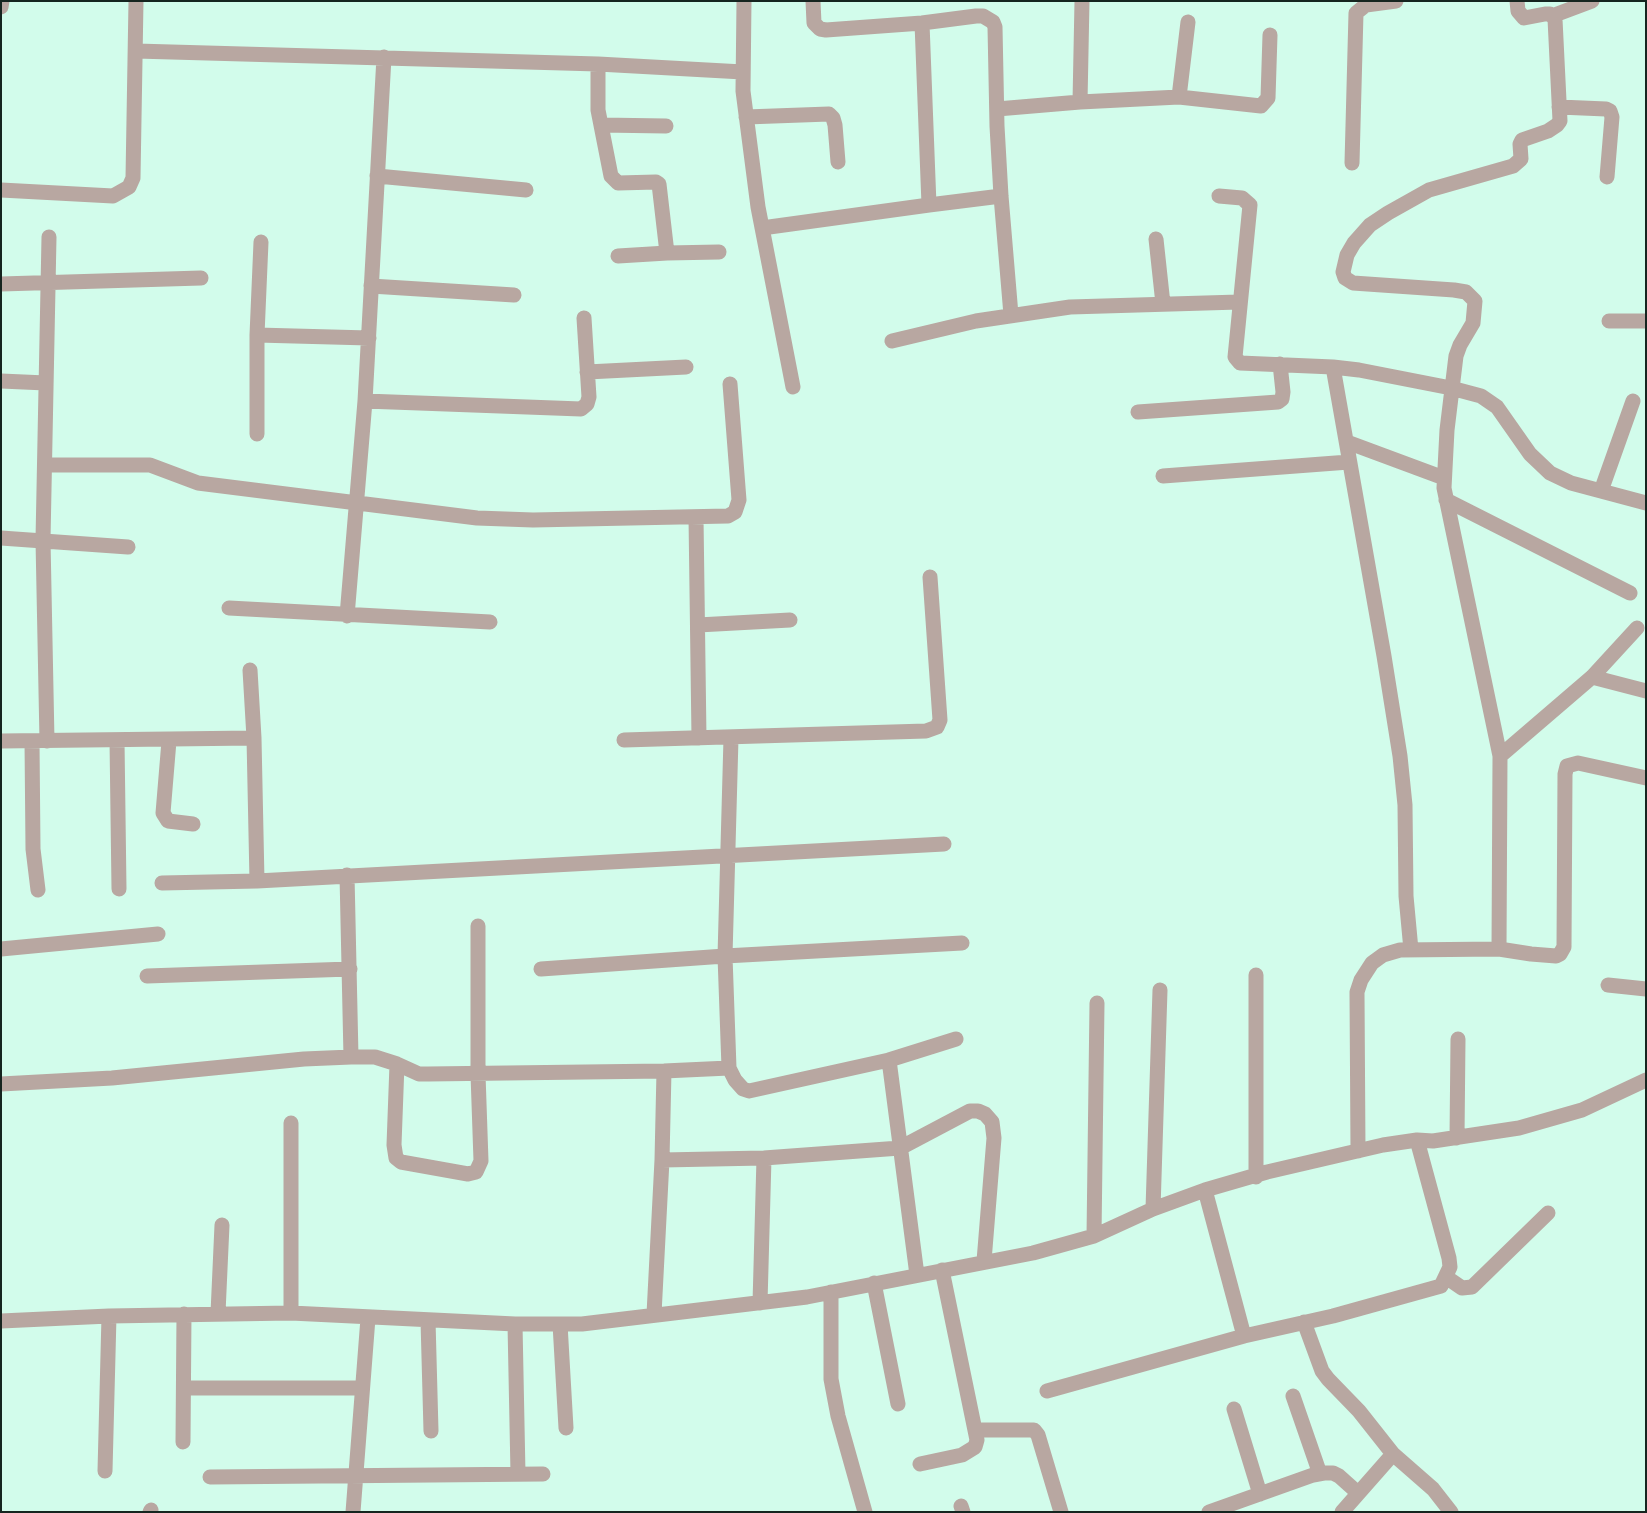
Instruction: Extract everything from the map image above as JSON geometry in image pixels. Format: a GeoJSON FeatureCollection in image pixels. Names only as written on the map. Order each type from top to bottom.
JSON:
{"type":"FeatureCollection","features":[{"type":"Feature","properties":{"kind":"street"},"geometry":{"type":"LineString","coordinates":[[1,7],[2,1]]}},
{"type":"Feature","properties":{"kind":"street"},"geometry":{"type":"LineString","coordinates":[[1,190],[113,196],[129,187],[133,178],[136,1]]}},
{"type":"Feature","properties":{"kind":"street"},"geometry":{"type":"LineString","coordinates":[[744,1],[743,91],[746,118],[762,228],[793,387]]}},
{"type":"Feature","properties":{"kind":"street"},"geometry":{"type":"LineString","coordinates":[[813,1],[814,22],[820,29],[922,23],[976,16],[984,16],[993,22],[995,27],[1001,196],[1011,315]]}},
{"type":"Feature","properties":{"kind":"street"},"geometry":{"type":"LineString","coordinates":[[1080,102],[1082,1]]}},
{"type":"Feature","properties":{"kind":"street"},"geometry":{"type":"LineString","coordinates":[[1352,163],[1356,13],[1366,5],[1396,1]]}},
{"type":"Feature","properties":{"kind":"street"},"geometry":{"type":"LineString","coordinates":[[1516,1],[1518,11],[1524,18],[1545,14],[1552,16],[1592,1]]}},
{"type":"Feature","properties":{"kind":"street"},"geometry":{"type":"LineString","coordinates":[[1499,950],[1500,756],[1446,500],[1444,478],[1451,388],[1457,351],[1474,322],[1475,309],[1472,296],[1466,292],[1349,281],[1344,272],[1347,255],[1354,243],[1370,225],[1429,190],[1518,163],[1521,159],[1520,144],[1522,140],[1554,128],[1560,121],[1556,24],[1552,16]]}},
{"type":"Feature","properties":{"kind":"street"},"geometry":{"type":"LineString","coordinates":[[1179,96],[1188,22]]}},
{"type":"Feature","properties":{"kind":"street"},"geometry":{"type":"LineString","coordinates":[[922,23],[929,205]]}},
{"type":"Feature","properties":{"kind":"street"},"geometry":{"type":"LineString","coordinates":[[997,109],[1179,96],[1261,106],[1268,98],[1270,35]]}},
{"type":"Feature","properties":{"kind":"street"},"geometry":{"type":"LineString","coordinates":[[136,51],[598,64],[743,72]]}},
{"type":"Feature","properties":{"kind":"street"},"geometry":{"type":"LineString","coordinates":[[347,616],[365,401],[384,57]]}},
{"type":"Feature","properties":{"kind":"street"},"geometry":{"type":"LineString","coordinates":[[598,64],[597,96],[611,176],[618,183],[656,182],[659,184],[667,253]]}},
{"type":"Feature","properties":{"kind":"street"},"geometry":{"type":"LineString","coordinates":[[1559,108],[1606,109],[1610,111],[1612,117],[1607,177]]}},
{"type":"Feature","properties":{"kind":"street"},"geometry":{"type":"LineString","coordinates":[[746,118],[829,114],[833,118],[838,162]]}},
{"type":"Feature","properties":{"kind":"street"},"geometry":{"type":"LineString","coordinates":[[601,125],[666,126]]}},
{"type":"Feature","properties":{"kind":"street"},"geometry":{"type":"LineString","coordinates":[[377,176],[526,190]]}},
{"type":"Feature","properties":{"kind":"street"},"geometry":{"type":"LineString","coordinates":[[762,228],[1001,196]]}},
{"type":"Feature","properties":{"kind":"street"},"geometry":{"type":"LineString","coordinates":[[1219,196],[1242,198],[1250,205],[1239,302],[1235,357],[1237,361],[1242,364],[1332,367],[1451,388],[1481,396],[1492,402],[1530,454],[1550,473],[1571,483],[1646,503]]}},
{"type":"Feature","properties":{"kind":"street"},"geometry":{"type":"LineString","coordinates":[[38,890],[34,849],[40,741],[42,540],[49,237]]}},
{"type":"Feature","properties":{"kind":"street"},"geometry":{"type":"LineString","coordinates":[[1156,238],[1163,304]]}},
{"type":"Feature","properties":{"kind":"street"},"geometry":{"type":"LineString","coordinates":[[257,434],[257,335],[261,242]]}},
{"type":"Feature","properties":{"kind":"street"},"geometry":{"type":"LineString","coordinates":[[618,256],[719,252]]}},
{"type":"Feature","properties":{"kind":"street"},"geometry":{"type":"LineString","coordinates":[[1,284],[201,278]]}},
{"type":"Feature","properties":{"kind":"street"},"geometry":{"type":"LineString","coordinates":[[372,286],[514,295]]}},
{"type":"Feature","properties":{"kind":"street"},"geometry":{"type":"LineString","coordinates":[[892,342],[953,326],[1011,315],[1070,307],[1239,302]]}},
{"type":"Feature","properties":{"kind":"street"},"geometry":{"type":"LineString","coordinates":[[365,401],[580,409],[587,404],[588,397],[584,318]]}},
{"type":"Feature","properties":{"kind":"street"},"geometry":{"type":"LineString","coordinates":[[1608,321],[1646,321]]}},
{"type":"Feature","properties":{"kind":"street"},"geometry":{"type":"LineString","coordinates":[[257,335],[369,338]]}},
{"type":"Feature","properties":{"kind":"street"},"geometry":{"type":"LineString","coordinates":[[1138,412],[1278,402],[1282,399],[1284,392],[1280,364]]}},
{"type":"Feature","properties":{"kind":"street"},"geometry":{"type":"LineString","coordinates":[[588,372],[686,367]]}},
{"type":"Feature","properties":{"kind":"street"},"geometry":{"type":"LineString","coordinates":[[1332,367],[1347,442],[1400,756],[1405,805],[1406,896],[1411,950]]}},
{"type":"Feature","properties":{"kind":"street"},"geometry":{"type":"LineString","coordinates":[[1,381],[46,383]]}},
{"type":"Feature","properties":{"kind":"street"},"geometry":{"type":"LineString","coordinates":[[45,465],[150,465],[198,483],[357,504],[503,520],[728,516],[735,512],[738,506],[730,384]]}},
{"type":"Feature","properties":{"kind":"street"},"geometry":{"type":"LineString","coordinates":[[1601,491],[1633,401]]}},
{"type":"Feature","properties":{"kind":"street"},"geometry":{"type":"LineString","coordinates":[[1347,442],[1444,478]]}},
{"type":"Feature","properties":{"kind":"street"},"geometry":{"type":"LineString","coordinates":[[1162,476],[1349,462]]}},
{"type":"Feature","properties":{"kind":"street"},"geometry":{"type":"LineString","coordinates":[[1446,500],[1630,593]]}},
{"type":"Feature","properties":{"kind":"street"},"geometry":{"type":"LineString","coordinates":[[696,517],[699,738]]}},
{"type":"Feature","properties":{"kind":"street"},"geometry":{"type":"LineString","coordinates":[[1,538],[128,547]]}},
{"type":"Feature","properties":{"kind":"street"},"geometry":{"type":"LineString","coordinates":[[624,740],[926,731],[937,727],[940,720],[930,577]]}},
{"type":"Feature","properties":{"kind":"street"},"geometry":{"type":"LineString","coordinates":[[229,608],[347,616],[490,622]]}},
{"type":"Feature","properties":{"kind":"street"},"geometry":{"type":"LineString","coordinates":[[698,625],[790,620]]}},
{"type":"Feature","properties":{"kind":"street"},"geometry":{"type":"LineString","coordinates":[[1500,756],[1592,678],[1637,628]]}},
{"type":"Feature","properties":{"kind":"street"},"geometry":{"type":"LineString","coordinates":[[250,670],[258,881]]}},
{"type":"Feature","properties":{"kind":"street"},"geometry":{"type":"LineString","coordinates":[[1592,678],[1646,691]]}},
{"type":"Feature","properties":{"kind":"street"},"geometry":{"type":"LineString","coordinates":[[1,741],[169,741],[254,738]]}},
{"type":"Feature","properties":{"kind":"street"},"geometry":{"type":"LineString","coordinates":[[731,738],[726,857],[725,956],[729,1068],[735,1080],[743,1089],[749,1091],[889,1060],[956,1039]]}},
{"type":"Feature","properties":{"kind":"street"},"geometry":{"type":"LineString","coordinates":[[117,740],[118,889]]}},
{"type":"Feature","properties":{"kind":"street"},"geometry":{"type":"LineString","coordinates":[[169,741],[163,813],[168,821],[193,824]]}},
{"type":"Feature","properties":{"kind":"street"},"geometry":{"type":"LineString","coordinates":[[1358,1151],[1357,992],[1361,980],[1372,963],[1383,955],[1400,950],[1499,950],[1556,956],[1564,947],[1565,774],[1568,766],[1578,763],[1646,778]]}},
{"type":"Feature","properties":{"kind":"street"},"geometry":{"type":"LineString","coordinates":[[162,883],[258,881],[346,874],[726,857],[944,844]]}},
{"type":"Feature","properties":{"kind":"street"},"geometry":{"type":"LineString","coordinates":[[346,874],[351,1057]]}},
{"type":"Feature","properties":{"kind":"street"},"geometry":{"type":"LineString","coordinates":[[397,1064],[394,1145],[396,1158],[401,1162],[468,1174],[476,1172],[481,1161],[478,1074],[478,926]]}},
{"type":"Feature","properties":{"kind":"street"},"geometry":{"type":"LineString","coordinates":[[1,949],[158,934]]}},
{"type":"Feature","properties":{"kind":"street"},"geometry":{"type":"LineString","coordinates":[[541,969],[725,956],[962,943]]}},
{"type":"Feature","properties":{"kind":"street"},"geometry":{"type":"LineString","coordinates":[[147,976],[350,969]]}},
{"type":"Feature","properties":{"kind":"street"},"geometry":{"type":"LineString","coordinates":[[1256,975],[1256,1177]]}},
{"type":"Feature","properties":{"kind":"street"},"geometry":{"type":"LineString","coordinates":[[1608,985],[1645,986]]}},
{"type":"Feature","properties":{"kind":"street"},"geometry":{"type":"LineString","coordinates":[[1153,1209],[1160,990]]}},
{"type":"Feature","properties":{"kind":"street"},"geometry":{"type":"LineString","coordinates":[[1094,1236],[1097,1003]]}},
{"type":"Feature","properties":{"kind":"street"},"geometry":{"type":"LineString","coordinates":[[1457,1138],[1458,1039]]}},
{"type":"Feature","properties":{"kind":"street"},"geometry":{"type":"LineString","coordinates":[[1,1084],[112,1078],[295,1060],[351,1057],[375,1057],[419,1074],[664,1071],[729,1068]]}},
{"type":"Feature","properties":{"kind":"street"},"geometry":{"type":"LineString","coordinates":[[889,1060],[917,1275]]}},
{"type":"Feature","properties":{"kind":"street"},"geometry":{"type":"LineString","coordinates":[[654,1314],[662,1160],[664,1071]]}},
{"type":"Feature","properties":{"kind":"street"},"geometry":{"type":"LineString","coordinates":[[1,1321],[109,1316],[291,1313],[368,1318],[560,1324],[615,1321],[654,1314],[760,1304],[1033,1253],[1094,1236],[1153,1209],[1205,1190],[1256,1177],[1267,1172],[1358,1151],[1417,1140],[1433,1141],[1519,1128],[1582,1110],[1646,1080]]}},
{"type":"Feature","properties":{"kind":"street"},"geometry":{"type":"LineString","coordinates":[[662,1160],[764,1158],[900,1148],[970,1111],[978,1110],[992,1122],[994,1138],[984,1261]]}},
{"type":"Feature","properties":{"kind":"street"},"geometry":{"type":"LineString","coordinates":[[291,1123],[291,1313]]}},
{"type":"Feature","properties":{"kind":"street"},"geometry":{"type":"LineString","coordinates":[[1047,1392],[1244,1336],[1441,1286],[1450,1267],[1449,1258],[1417,1140]]}},
{"type":"Feature","properties":{"kind":"street"},"geometry":{"type":"LineString","coordinates":[[760,1304],[764,1158]]}},
{"type":"Feature","properties":{"kind":"street"},"geometry":{"type":"LineString","coordinates":[[1205,1190],[1244,1336]]}},
{"type":"Feature","properties":{"kind":"street"},"geometry":{"type":"LineString","coordinates":[[1446,1277],[1462,1288],[1472,1287],[1548,1213]]}},
{"type":"Feature","properties":{"kind":"street"},"geometry":{"type":"LineString","coordinates":[[218,1313],[222,1225]]}},
{"type":"Feature","properties":{"kind":"street"},"geometry":{"type":"LineString","coordinates":[[920,1464],[970,1451],[975,1447],[976,1430],[942,1270]]}},
{"type":"Feature","properties":{"kind":"street"},"geometry":{"type":"LineString","coordinates":[[874,1282],[898,1404]]}},
{"type":"Feature","properties":{"kind":"street"},"geometry":{"type":"LineString","coordinates":[[831,1292],[831,1379],[838,1416],[865,1512]]}},
{"type":"Feature","properties":{"kind":"street"},"geometry":{"type":"LineString","coordinates":[[183,1442],[184,1314]]}},
{"type":"Feature","properties":{"kind":"street"},"geometry":{"type":"LineString","coordinates":[[105,1471],[109,1316]]}},
{"type":"Feature","properties":{"kind":"street"},"geometry":{"type":"LineString","coordinates":[[353,1512],[368,1318]]}},
{"type":"Feature","properties":{"kind":"street"},"geometry":{"type":"LineString","coordinates":[[428,1320],[431,1431]]}},
{"type":"Feature","properties":{"kind":"street"},"geometry":{"type":"LineString","coordinates":[[1304,1322],[1322,1371],[1393,1454],[1433,1488],[1451,1512]]}},
{"type":"Feature","properties":{"kind":"street"},"geometry":{"type":"LineString","coordinates":[[515,1324],[518,1474]]}},
{"type":"Feature","properties":{"kind":"street"},"geometry":{"type":"LineString","coordinates":[[560,1324],[566,1428]]}},
{"type":"Feature","properties":{"kind":"street"},"geometry":{"type":"LineString","coordinates":[[184,1388],[362,1388]]}},
{"type":"Feature","properties":{"kind":"street"},"geometry":{"type":"LineString","coordinates":[[1293,1396],[1320,1474]]}},
{"type":"Feature","properties":{"kind":"street"},"geometry":{"type":"LineString","coordinates":[[1234,1409],[1260,1494]]}},
{"type":"Feature","properties":{"kind":"street"},"geometry":{"type":"LineString","coordinates":[[976,1430],[1034,1430],[1038,1435],[1061,1512]]}},
{"type":"Feature","properties":{"kind":"street"},"geometry":{"type":"LineString","coordinates":[[1342,1512],[1393,1454]]}},
{"type":"Feature","properties":{"kind":"street"},"geometry":{"type":"LineString","coordinates":[[1209,1512],[1320,1474],[1333,1473],[1339,1476],[1358,1493]]}},
{"type":"Feature","properties":{"kind":"street"},"geometry":{"type":"LineString","coordinates":[[210,1478],[355,1474],[543,1474]]}}]}
